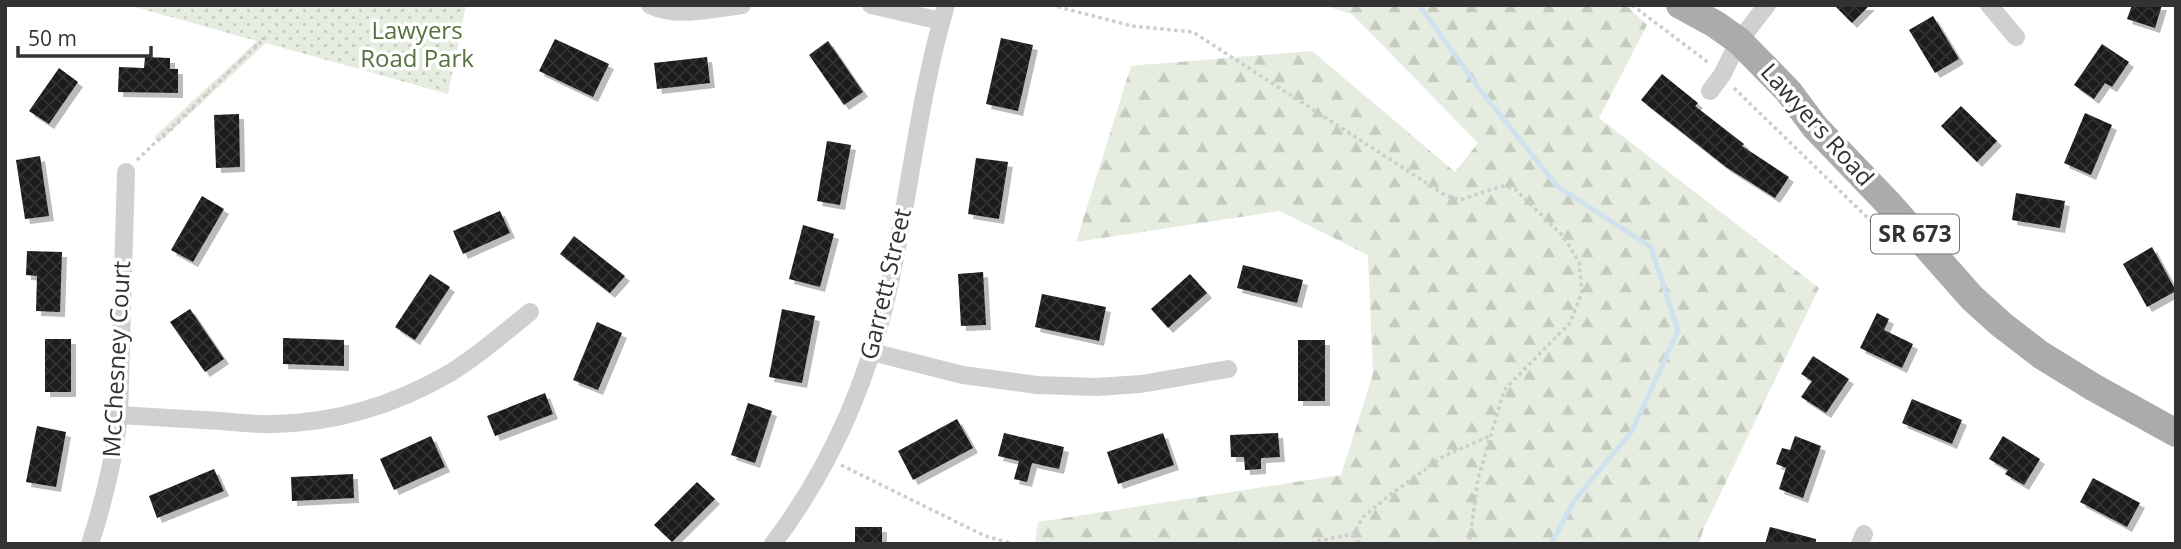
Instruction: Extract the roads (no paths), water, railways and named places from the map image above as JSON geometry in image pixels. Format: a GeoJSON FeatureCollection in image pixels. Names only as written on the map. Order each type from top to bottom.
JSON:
{"type":"FeatureCollection","features":[{"type":"Feature","properties":{"kind":"main road","name":"Lawyers Road"},"geometry":{"type":"LineString","coordinates":[[1680,5],[1739,41],[1788,91],[1815,127],[1889,204],[1972,298],[2002,325],[2041,355],[2176,433]]}},
{"type":"Feature","properties":{"kind":"street"},"geometry":{"type":"LineString","coordinates":[[650,5],[673,12],[692,12],[742,5]]}},
{"type":"Feature","properties":{"kind":"street"},"geometry":{"type":"LineString","coordinates":[[872,5],[943,13]]}},
{"type":"Feature","properties":{"kind":"street"},"geometry":{"type":"LineString","coordinates":[[1710,91],[1722,75],[1739,41],[1767,5]]}},
{"type":"Feature","properties":{"kind":"street"},"geometry":{"type":"LineString","coordinates":[[1989,5],[2016,37]]}},
{"type":"Feature","properties":{"kind":"street","name":"Garrett Street"},"geometry":{"type":"LineString","coordinates":[[774,544],[795,515],[828,458],[846,422],[872,352],[886,302],[943,13]]}},
{"type":"Feature","properties":{"kind":"street","name":"McChesney Court"},"geometry":{"type":"LineString","coordinates":[[90,544],[105,498],[119,415],[126,172]]}},
{"type":"Feature","properties":{"kind":"street"},"geometry":{"type":"LineString","coordinates":[[119,415],[270,425],[345,416],[418,391],[452,372],[530,312]]}},
{"type":"Feature","properties":{"kind":"street"},"geometry":{"type":"LineString","coordinates":[[872,352],[963,375],[1037,385],[1097,387],[1141,384],[1228,369]]}},
{"type":"Feature","properties":{"kind":"waterway"},"geometry":{"type":"LineString","coordinates":[[1419,5],[1478,87],[1557,186],[1651,247],[1678,331],[1632,431],[1574,501],[1551,544]]}},
{"type":"Feature","properties":{"kind":"park label","name":"Lawyers Road Park"},"geometry":{"type":"Point","coordinates":[417,45]}}]}
